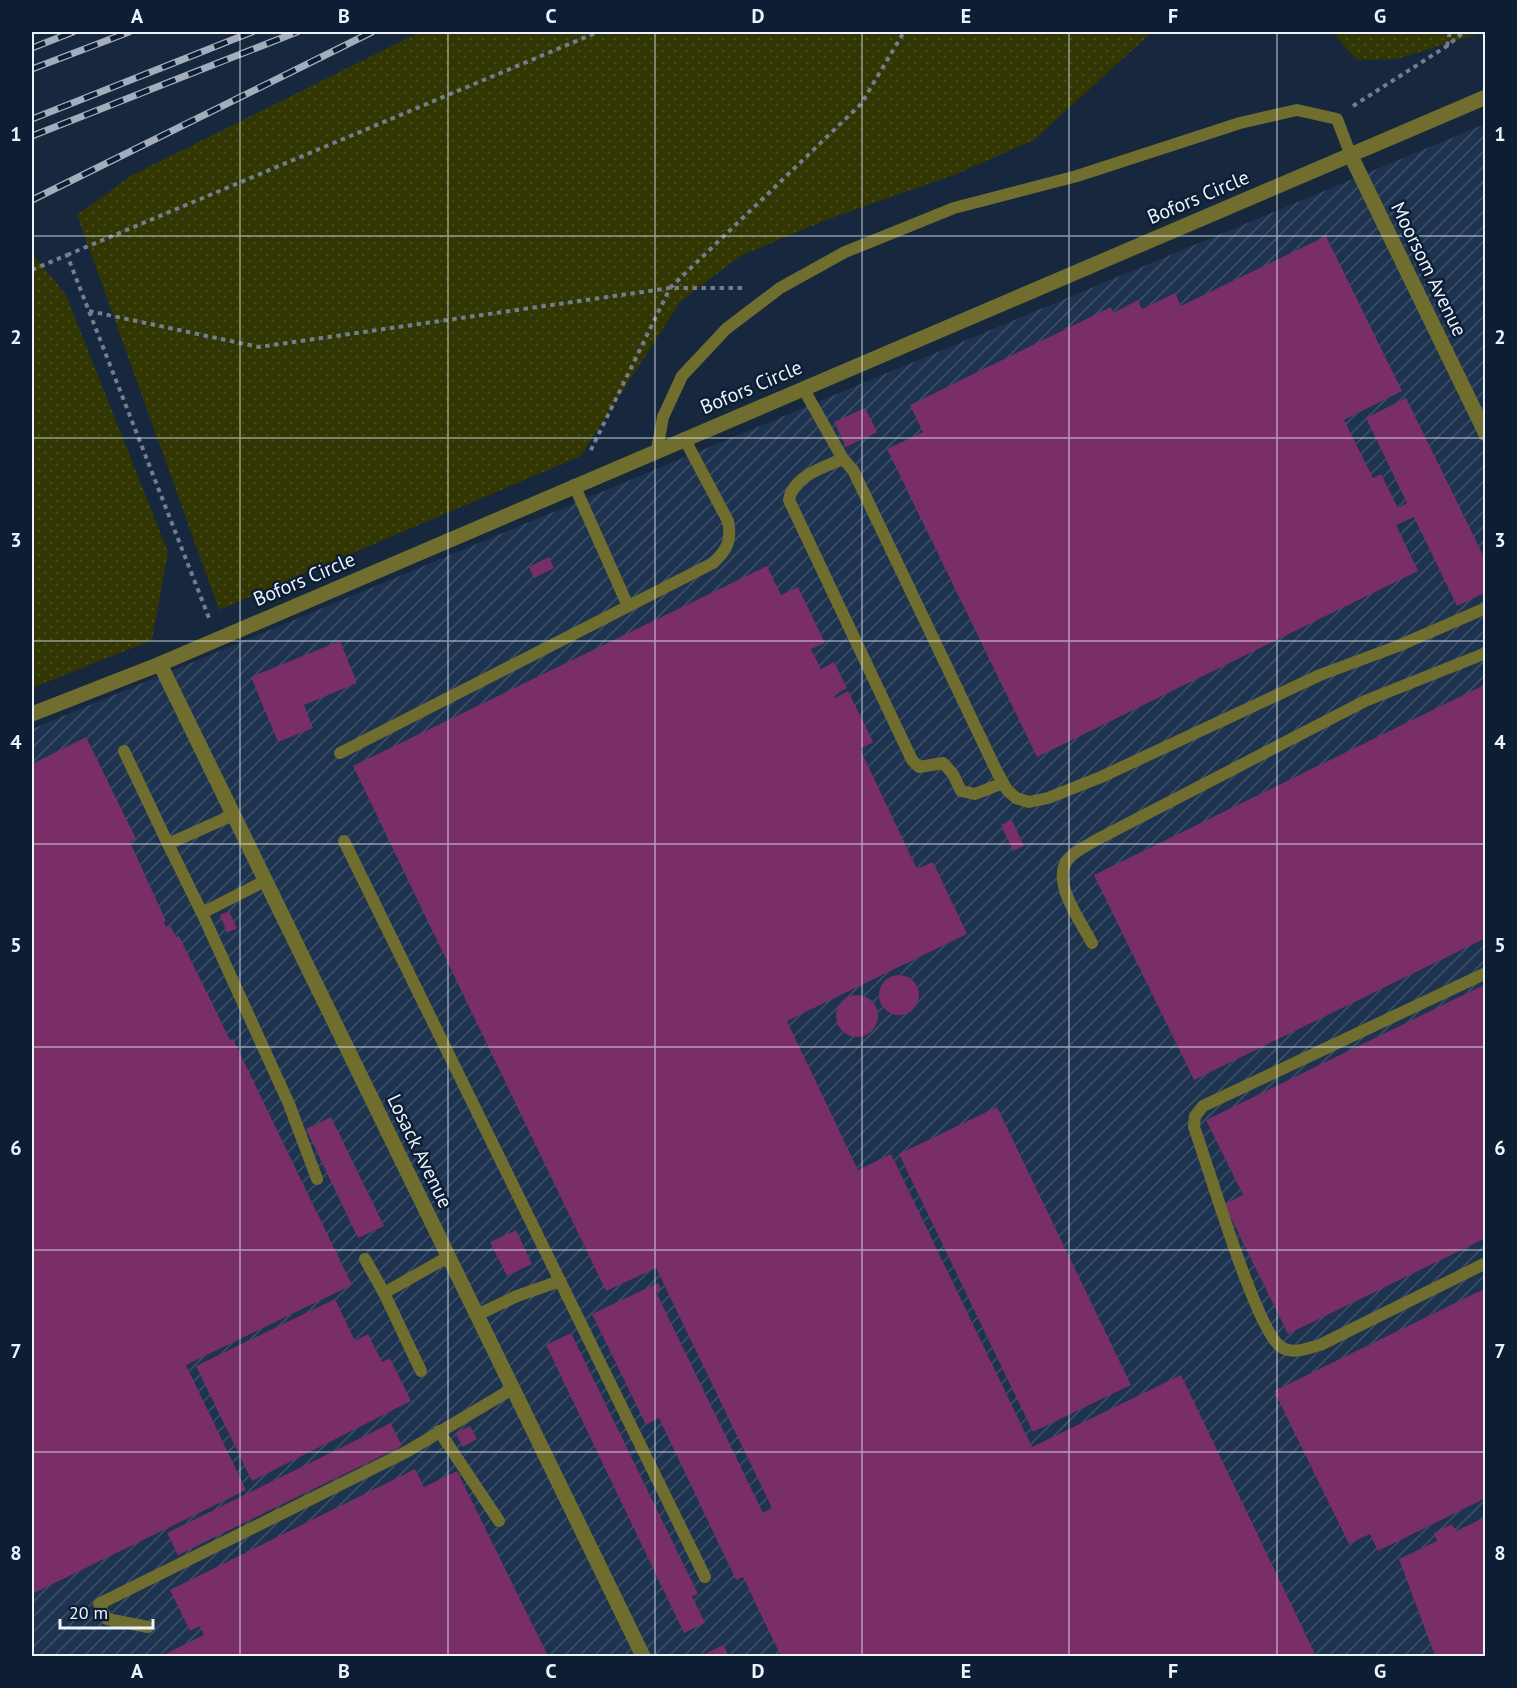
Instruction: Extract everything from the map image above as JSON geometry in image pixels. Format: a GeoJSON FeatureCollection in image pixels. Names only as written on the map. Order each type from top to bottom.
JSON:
{"type":"FeatureCollection","features":[{"type":"Feature","properties":{"kind":"street","name":"Bofors Circle"},"geometry":{"type":"LineString","coordinates":[[32,714],[160,664],[1485,97]]}},
{"type":"Feature","properties":{"kind":"street","name":"Moorsom Avenue"},"geometry":{"type":"LineString","coordinates":[[1351,156],[1485,434]]}},
{"type":"Feature","properties":{"kind":"street","name":"Losack Avenue"},"geometry":{"type":"LineString","coordinates":[[160,664],[643,1656]]}},
{"type":"Feature","properties":{"kind":"lane"},"geometry":{"type":"LineString","coordinates":[[657,450],[663,417],[682,376],[726,329],[780,288],[845,252],[954,208],[1077,176],[1240,123],[1297,110],[1337,119],[1351,156]]}},
{"type":"Feature","properties":{"kind":"lane"},"geometry":{"type":"LineString","coordinates":[[803,388],[843,459],[853,470],[1003,783],[1016,798],[1029,802],[1048,798],[1101,777],[1320,675],[1398,646],[1485,608]]}},
{"type":"Feature","properties":{"kind":"lane"},"geometry":{"type":"LineString","coordinates":[[340,753],[713,563],[727,550],[731,535],[728,521],[684,438]]}},
{"type":"Feature","properties":{"kind":"lane"},"geometry":{"type":"LineString","coordinates":[[843,459],[809,475],[795,487],[789,500],[903,744],[919,767],[943,763],[953,774],[961,791],[975,794],[1003,783]]}},
{"type":"Feature","properties":{"kind":"lane"},"geometry":{"type":"LineString","coordinates":[[574,485],[628,606]]}},
{"type":"Feature","properties":{"kind":"lane"},"geometry":{"type":"LineString","coordinates":[[1092,943],[1064,886],[1062,872],[1070,857],[1098,839],[1365,700],[1485,653]]}},
{"type":"Feature","properties":{"kind":"lane"},"geometry":{"type":"LineString","coordinates":[[124,752],[289,1104],[317,1179]]}},
{"type":"Feature","properties":{"kind":"lane"},"geometry":{"type":"LineString","coordinates":[[168,844],[233,815]]}},
{"type":"Feature","properties":{"kind":"lane"},"geometry":{"type":"LineString","coordinates":[[344,841],[705,1577]]}},
{"type":"Feature","properties":{"kind":"lane"},"geometry":{"type":"LineString","coordinates":[[201,913],[265,880]]}},
{"type":"Feature","properties":{"kind":"lane"},"geometry":{"type":"LineString","coordinates":[[1485,973],[1203,1106],[1195,1116],[1194,1127],[1246,1282],[1271,1338],[1282,1348],[1295,1352],[1320,1345],[1485,1263]]}},
{"type":"Feature","properties":{"kind":"lane"},"geometry":{"type":"LineString","coordinates":[[384,1293],[448,1257]]}},
{"type":"Feature","properties":{"kind":"lane"},"geometry":{"type":"LineString","coordinates":[[365,1259],[421,1371]]}},
{"type":"Feature","properties":{"kind":"lane"},"geometry":{"type":"LineString","coordinates":[[477,1316],[517,1296],[560,1281]]}},
{"type":"Feature","properties":{"kind":"lane"},"geometry":{"type":"LineString","coordinates":[[148,1627],[107,1619],[99,1604],[406,1452],[512,1389]]}},
{"type":"Feature","properties":{"kind":"lane"},"geometry":{"type":"LineString","coordinates":[[439,1431],[499,1521]]}},
{"type":"Feature","properties":{"kind":"path"},"geometry":{"type":"LineString","coordinates":[[32,270],[598,32]]}},
{"type":"Feature","properties":{"kind":"path"},"geometry":{"type":"LineString","coordinates":[[574,485],[670,288],[861,104],[904,32]]}},
{"type":"Feature","properties":{"kind":"path"},"geometry":{"type":"LineString","coordinates":[[1447,46],[1450,32]]}},
{"type":"Feature","properties":{"kind":"path"},"geometry":{"type":"LineString","coordinates":[[1337,119],[1359,100],[1447,46],[1464,32]]}},
{"type":"Feature","properties":{"kind":"path"},"geometry":{"type":"LineString","coordinates":[[67,255],[218,639]]}},
{"type":"Feature","properties":{"kind":"path"},"geometry":{"type":"LineString","coordinates":[[89,311],[259,347],[670,288],[780,288]]}},
{"type":"Feature","properties":{"kind":"shaded area"},"geometry":{"type":"Polygon","coordinates":[[[1485,124],[1485,1656],[32,1656],[32,729],[1485,124]]]}},
{"type":"Feature","properties":{"kind":"green space"},"geometry":{"type":"Polygon","coordinates":[[[420,32],[1152,32],[1034,140],[954,175],[826,220],[740,256],[680,302],[581,456],[219,610],[77,215],[132,175],[420,32]]]}},
{"type":"Feature","properties":{"kind":"green space"},"geometry":{"type":"Polygon","coordinates":[[[1332,32],[1484,32],[1397,59],[1357,60],[1332,32]]]}},
{"type":"Feature","properties":{"kind":"green space"},"geometry":{"type":"Polygon","coordinates":[[[32,253],[66,295],[168,552],[152,640],[32,688],[32,253]]]}},
{"type":"Feature","properties":{"kind":"building"},"geometry":{"type":"Polygon","coordinates":[[[1326,236],[1402,391],[1344,420],[1373,478],[1381,474],[1398,508],[1407,503],[1366,418],[1406,398],[1486,561],[1486,592],[1457,606],[1414,517],[1396,525],[1418,571],[1037,757],[887,449],[923,432],[910,405],[1111,307],[1113,313],[1138,300],[1142,309],[1175,293],[1181,306],[1326,236]]]}},
{"type":"Feature","properties":{"kind":"building"},"geometry":{"type":"Polygon","coordinates":[[[865,408],[877,432],[846,447],[834,422],[865,408]]]}},
{"type":"Feature","properties":{"kind":"building"},"geometry":{"type":"Polygon","coordinates":[[[549,557],[554,568],[534,578],[529,567],[549,557]]]}},
{"type":"Feature","properties":{"kind":"building"},"geometry":{"type":"Polygon","coordinates":[[[767,566],[781,595],[798,587],[825,643],[811,649],[821,669],[834,662],[847,688],[834,695],[835,698],[848,691],[873,742],[860,749],[917,869],[933,862],[967,934],[787,1021],[858,1170],[891,1154],[1032,1447],[1181,1375],[1316,1656],[781,1656],[743,1577],[736,1580],[659,1418],[646,1425],[592,1314],[658,1283],[661,1290],[656,1292],[763,1513],[772,1508],[656,1268],[606,1291],[353,766],[767,566]]]}},
{"type":"Feature","properties":{"kind":"building"},"geometry":{"type":"Polygon","coordinates":[[[340,641],[357,683],[304,705],[313,728],[278,742],[251,677],[340,641]]]}},
{"type":"Feature","properties":{"kind":"building"},"geometry":{"type":"Polygon","coordinates":[[[1486,684],[1486,938],[1194,1080],[1094,875],[1486,684]]]}},
{"type":"Feature","properties":{"kind":"building"},"geometry":{"type":"Polygon","coordinates":[[[86,737],[136,839],[130,842],[166,921],[164,922],[166,927],[170,925],[176,937],[179,936],[230,1040],[233,1039],[352,1285],[186,1365],[246,1490],[32,1594],[32,764],[86,737]]]}},
{"type":"Feature","properties":{"kind":"building"},"geometry":{"type":"Polygon","coordinates":[[[1012,820],[1024,846],[1013,851],[1001,825],[1012,820]]]}},
{"type":"Feature","properties":{"kind":"building"},"geometry":{"type":"Polygon","coordinates":[[[229,911],[237,928],[227,933],[220,915],[229,911]]]}},
{"type":"Feature","properties":{"kind":"building"},"geometry":{"type":"Polygon","coordinates":[[[899,975],[907,976],[913,981],[918,987],[918,1003],[913,1009],[907,1014],[899,1015],[891,1014],[885,1009],[880,1003],[879,995],[880,987],[885,981],[891,976],[899,975]]]}},
{"type":"Feature","properties":{"kind":"building"},"geometry":{"type":"Polygon","coordinates":[[[1486,984],[1486,1238],[1288,1334],[1224,1204],[1243,1195],[1206,1120],[1486,984]]]}},
{"type":"Feature","properties":{"kind":"building"},"geometry":{"type":"Polygon","coordinates":[[[857,995],[872,1001],[878,1016],[872,1031],[857,1037],[842,1031],[836,1016],[842,1001],[857,995]]]}},
{"type":"Feature","properties":{"kind":"building"},"geometry":{"type":"Polygon","coordinates":[[[997,1107],[1131,1385],[1033,1432],[899,1154],[997,1107]]]}},
{"type":"Feature","properties":{"kind":"building"},"geometry":{"type":"Polygon","coordinates":[[[331,1117],[384,1226],[358,1238],[306,1129],[331,1117]]]}},
{"type":"Feature","properties":{"kind":"building"},"geometry":{"type":"Polygon","coordinates":[[[516,1230],[532,1264],[507,1276],[490,1242],[516,1230]]]}},
{"type":"Feature","properties":{"kind":"building"},"geometry":{"type":"Polygon","coordinates":[[[1486,1288],[1486,1498],[1378,1551],[1370,1534],[1349,1544],[1274,1391],[1486,1288]]]}},
{"type":"Feature","properties":{"kind":"building"},"geometry":{"type":"Polygon","coordinates":[[[335,1299],[355,1341],[368,1334],[382,1362],[390,1358],[411,1401],[252,1481],[196,1366],[335,1299]]]}},
{"type":"Feature","properties":{"kind":"building"},"geometry":{"type":"Polygon","coordinates":[[[571,1333],[698,1594],[692,1596],[705,1623],[684,1633],[546,1345],[571,1333]]]}},
{"type":"Feature","properties":{"kind":"building"},"geometry":{"type":"Polygon","coordinates":[[[391,1423],[402,1446],[178,1555],[167,1533],[391,1423]]]}},
{"type":"Feature","properties":{"kind":"building"},"geometry":{"type":"Polygon","coordinates":[[[470,1426],[477,1439],[463,1447],[455,1433],[470,1426]]]}},
{"type":"Feature","properties":{"kind":"building"},"geometry":{"type":"Polygon","coordinates":[[[415,1469],[424,1487],[457,1471],[548,1656],[161,1656],[204,1635],[200,1626],[190,1631],[170,1590],[415,1469]]]}},
{"type":"Feature","properties":{"kind":"building"},"geometry":{"type":"Polygon","coordinates":[[[1486,1517],[1486,1656],[1435,1656],[1399,1559],[1437,1541],[1434,1533],[1452,1524],[1456,1531],[1486,1517]]]}},
{"type":"Feature","properties":{"kind":"building"},"geometry":{"type":"Polygon","coordinates":[[[723,1645],[729,1656],[701,1656],[723,1645]]]}},
{"type":"Feature","properties":{"kind":"railway"},"geometry":{"type":"LineString","coordinates":[[32,48],[73,32]]}},
{"type":"Feature","properties":{"kind":"railway"},"geometry":{"type":"LineString","coordinates":[[32,69],[129,32]]}},
{"type":"Feature","properties":{"kind":"railway"},"geometry":{"type":"LineString","coordinates":[[32,119],[252,32]]}},
{"type":"Feature","properties":{"kind":"railway"},"geometry":{"type":"LineString","coordinates":[[32,136],[297,32]]}},
{"type":"Feature","properties":{"kind":"railway"},"geometry":{"type":"LineString","coordinates":[[32,200],[372,32]]}}]}
